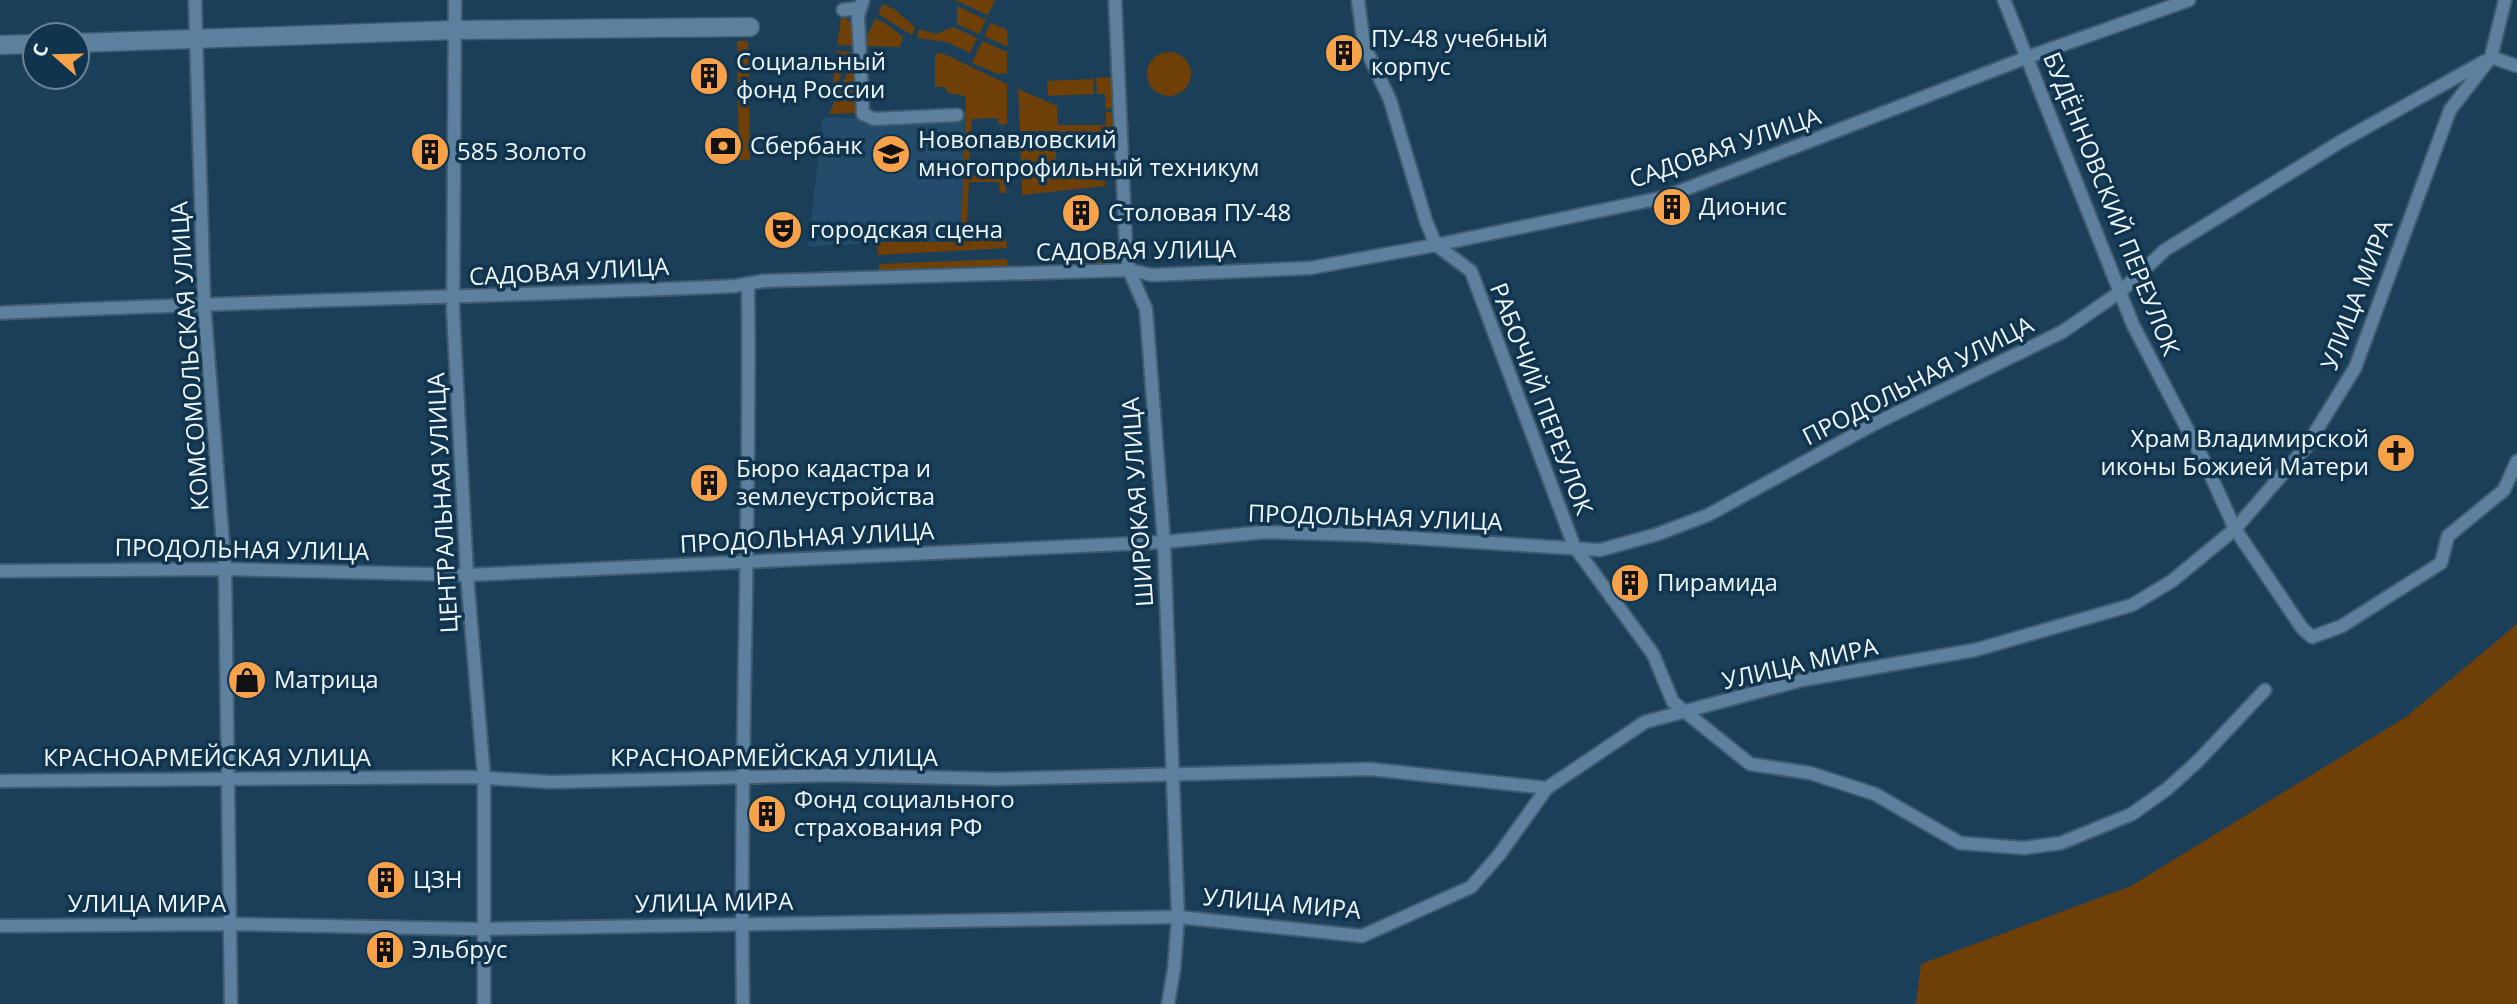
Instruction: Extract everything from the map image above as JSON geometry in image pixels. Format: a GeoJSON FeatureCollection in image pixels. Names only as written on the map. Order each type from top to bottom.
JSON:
{"type":"FeatureCollection","features":[{"type":"Feature","properties":{"kind":"street","name":"КОМСОМОЛЬСКАЯ УЛИЦА"},"geometry":{"type":"LineString","coordinates":[[195,0],[194,39],[204,303],[225,569],[231,1004]]}},
{"type":"Feature","properties":{"kind":"street","name":"ЦЕНТРАЛЬНАЯ УЛИЦА"},"geometry":{"type":"LineString","coordinates":[[456,0],[453,298],[467,575],[484,777],[484,1004]]}},
{"type":"Feature","properties":{"kind":"street","name":"ШИРОКАЯ УЛИЦА"},"geometry":{"type":"LineString","coordinates":[[1115,0],[1129,270],[1146,309],[1164,542],[1178,917],[1168,1004]]}},
{"type":"Feature","properties":{"kind":"street"},"geometry":{"type":"LineString","coordinates":[[1358,0],[1364,45],[1390,100],[1436,245]]}},
{"type":"Feature","properties":{"kind":"street","name":"БУДЁННОВСКИЙ ПЕРЕУЛОК"},"geometry":{"type":"LineString","coordinates":[[2004,0],[2133,325],[2206,465],[2235,529],[2302,628],[2312,637],[2342,626],[2441,563],[2448,536],[2504,490],[2517,461]]}},
{"type":"Feature","properties":{"kind":"street","name":"САДОВАЯ УЛИЦА"},"geometry":{"type":"LineString","coordinates":[[0,313],[204,303],[453,298],[1129,270],[1152,275],[1310,268],[1436,245],[1665,197],[2028,57],[2189,0]]}},
{"type":"Feature","properties":{"kind":"street"},"geometry":{"type":"LineString","coordinates":[[2505,0],[2491,57],[2517,66]]}},
{"type":"Feature","properties":{"kind":"street"},"geometry":{"type":"LineString","coordinates":[[843,10],[860,8],[863,114],[874,119],[957,115]]}},
{"type":"Feature","properties":{"kind":"street"},"geometry":{"type":"LineString","coordinates":[[91,43],[454,30],[750,27]]}},
{"type":"Feature","properties":{"kind":"street"},"geometry":{"type":"LineString","coordinates":[[0,45],[21,44]]}},
{"type":"Feature","properties":{"kind":"street","name":"ПРОДОЛЬНАЯ УЛИЦА"},"geometry":{"type":"LineString","coordinates":[[0,570],[225,569],[467,575],[1164,542],[1265,532],[1600,550],[1658,534],[1707,515],[1874,424],[2062,332],[2120,292],[2165,250],[2340,142],[2491,57]]}},
{"type":"Feature","properties":{"kind":"street","name":"УЛИЦА МИРА"},"geometry":{"type":"LineString","coordinates":[[0,926],[230,924],[484,929],[1178,917],[1362,936],[1395,924],[1471,887],[1499,855],[1547,788],[1645,722],[1802,680],[1975,650],[2132,605],[2172,581],[2235,529],[2305,447],[2355,368],[2450,110],[2491,57]]}},
{"type":"Feature","properties":{"kind":"street","name":"РАБОЧИЙ ПЕРЕУЛОК"},"geometry":{"type":"LineString","coordinates":[[1436,245],[1471,271],[1574,547],[1653,654],[1673,702],[1750,764],[1762,768],[1810,773],[1875,794],[1960,843],[2024,848],[2061,843],[2132,814],[2167,789],[2197,762],[2265,690]]}},
{"type":"Feature","properties":{"kind":"street"},"geometry":{"type":"LineString","coordinates":[[743,1004],[743,777],[750,442],[748,284]]}},
{"type":"Feature","properties":{"kind":"street","name":"КРАСНОАРМЕЙСКАЯ УЛИЦА"},"geometry":{"type":"LineString","coordinates":[[0,781],[484,777],[551,782],[833,775],[997,779],[1370,769],[1547,788]]}},
{"type":"Feature","properties":{"kind":"shaded area"},"geometry":{"type":"Polygon","coordinates":[[[955,0],[995,0],[988,15],[955,0]]]}},
{"type":"Feature","properties":{"kind":"shaded area"},"geometry":{"type":"Polygon","coordinates":[[[883,4],[894,9],[915,27],[912,35],[878,14],[883,4]]]}},
{"type":"Feature","properties":{"kind":"shaded area"},"geometry":{"type":"Polygon","coordinates":[[[957,6],[986,20],[979,34],[957,24],[957,6]]]}},
{"type":"Feature","properties":{"kind":"shaded area"},"geometry":{"type":"Polygon","coordinates":[[[842,14],[854,26],[854,46],[837,45],[842,14]]]}},
{"type":"Feature","properties":{"kind":"shaded area"},"geometry":{"type":"Polygon","coordinates":[[[875,19],[903,37],[900,47],[862,46],[875,19]]]}},
{"type":"Feature","properties":{"kind":"shaded area"},"geometry":{"type":"Polygon","coordinates":[[[991,23],[1007,30],[1008,47],[984,36],[991,23]]]}},
{"type":"Feature","properties":{"kind":"shaded area"},"geometry":{"type":"Polygon","coordinates":[[[953,27],[977,38],[970,53],[947,42],[917,38],[919,29],[936,34],[953,27]]]}},
{"type":"Feature","properties":{"kind":"shaded area"},"geometry":{"type":"Polygon","coordinates":[[[737,41],[748,41],[749,83],[738,83],[737,41]]]}},
{"type":"Feature","properties":{"kind":"shaded area"},"geometry":{"type":"Polygon","coordinates":[[[982,41],[1007,52],[1007,73],[998,74],[972,63],[982,41]]]}},
{"type":"Feature","properties":{"kind":"shaded area"},"geometry":{"type":"Polygon","coordinates":[[[837,51],[851,52],[831,98],[837,51]]]}},
{"type":"Feature","properties":{"kind":"shaded area"},"geometry":{"type":"Polygon","coordinates":[[[1169,52],[1185,58],[1191,74],[1185,90],[1169,96],[1153,90],[1147,74],[1153,58],[1169,52]]]}},
{"type":"Feature","properties":{"kind":"shaded area"},"geometry":{"type":"Polygon","coordinates":[[[856,53],[858,113],[829,114],[856,53]]]}},
{"type":"Feature","properties":{"kind":"shaded area"},"geometry":{"type":"Polygon","coordinates":[[[942,53],[1007,84],[1007,124],[999,125],[998,118],[972,119],[969,175],[999,176],[1000,171],[1006,171],[1006,193],[1000,193],[999,182],[969,182],[966,239],[1006,238],[1007,248],[878,255],[877,242],[961,242],[966,96],[948,93],[945,87],[935,87],[935,54],[942,53]]]}},
{"type":"Feature","properties":{"kind":"shaded area"},"geometry":{"type":"Polygon","coordinates":[[[1114,77],[1115,108],[1106,109],[1105,94],[1097,94],[1096,78],[1114,77]]]}},
{"type":"Feature","properties":{"kind":"shaded area"},"geometry":{"type":"Polygon","coordinates":[[[1093,79],[1094,94],[1048,96],[1047,81],[1093,79]]]}},
{"type":"Feature","properties":{"kind":"shaded area"},"geometry":{"type":"Polygon","coordinates":[[[1018,89],[1057,106],[1058,125],[1106,125],[1106,112],[1115,112],[1118,132],[1020,131],[1018,89]]]}},
{"type":"Feature","properties":{"kind":"shaded area"},"geometry":{"type":"Polygon","coordinates":[[[738,93],[749,93],[750,160],[739,160],[738,93]]]}},
{"type":"Feature","properties":{"kind":"shaded area","name":"Новопавловский многопрофильный техникум"},"geometry":{"type":"Polygon","coordinates":[[[965,114],[961,242],[900,241],[808,247],[823,117],[874,119],[965,114]]]}},
{"type":"Feature","properties":{"kind":"shaded area"},"geometry":{"type":"Polygon","coordinates":[[[1056,139],[1056,162],[1021,163],[1020,140],[1056,139]]]}},
{"type":"Feature","properties":{"kind":"shaded area"},"geometry":{"type":"Polygon","coordinates":[[[1081,169],[1093,180],[1105,181],[1105,186],[1022,195],[1022,170],[1081,169]]]}},
{"type":"Feature","properties":{"kind":"shaded area"},"geometry":{"type":"Polygon","coordinates":[[[1114,257],[1105,268],[1065,269],[1065,259],[1114,257]]]}},
{"type":"Feature","properties":{"kind":"shaded area"},"geometry":{"type":"Polygon","coordinates":[[[1007,259],[1008,270],[879,273],[879,264],[1007,259]]]}},
{"type":"Feature","properties":{"kind":"shaded area"},"geometry":{"type":"Polygon","coordinates":[[[2517,624],[2517,1004],[1916,1004],[1921,964],[2131,886],[2406,717],[2517,624]]]}},
{"type":"Feature","properties":{"kind":"place","name":"ПУ-48 учебный корпус"},"geometry":{"type":"Point","coordinates":[1344,53]}},
{"type":"Feature","properties":{"kind":"place","name":"Социальный фонд России"},"geometry":{"type":"Point","coordinates":[709,76]}},
{"type":"Feature","properties":{"kind":"place","name":"Сбербанк"},"geometry":{"type":"Point","coordinates":[723,146]}},
{"type":"Feature","properties":{"kind":"place","name":"585 Золото"},"geometry":{"type":"Point","coordinates":[430,152]}},
{"type":"Feature","properties":{"kind":"place","name":"Новопавловский многопрофильный техникум"},"geometry":{"type":"Point","coordinates":[891,154]}},
{"type":"Feature","properties":{"kind":"place","name":"Дионис"},"geometry":{"type":"Point","coordinates":[1672,207]}},
{"type":"Feature","properties":{"kind":"place","name":"Столовая ПУ-48"},"geometry":{"type":"Point","coordinates":[1081,213]}},
{"type":"Feature","properties":{"kind":"place","name":"городская сцена"},"geometry":{"type":"Point","coordinates":[783,230]}},
{"type":"Feature","properties":{"kind":"place","name":"Храм Владимирской иконы Божией Матери"},"geometry":{"type":"Point","coordinates":[2396,453]}},
{"type":"Feature","properties":{"kind":"place","name":"Бюро кадастра и землеустройства"},"geometry":{"type":"Point","coordinates":[709,483]}},
{"type":"Feature","properties":{"kind":"place","name":"Пирамида"},"geometry":{"type":"Point","coordinates":[1630,583]}},
{"type":"Feature","properties":{"kind":"place","name":"Матрица"},"geometry":{"type":"Point","coordinates":[247,680]}},
{"type":"Feature","properties":{"kind":"place","name":"Фонд социального страхования РФ"},"geometry":{"type":"Point","coordinates":[767,814]}},
{"type":"Feature","properties":{"kind":"place","name":"ЦЗН"},"geometry":{"type":"Point","coordinates":[386,880]}},
{"type":"Feature","properties":{"kind":"place","name":"Эльбрус"},"geometry":{"type":"Point","coordinates":[385,950]}}]}
